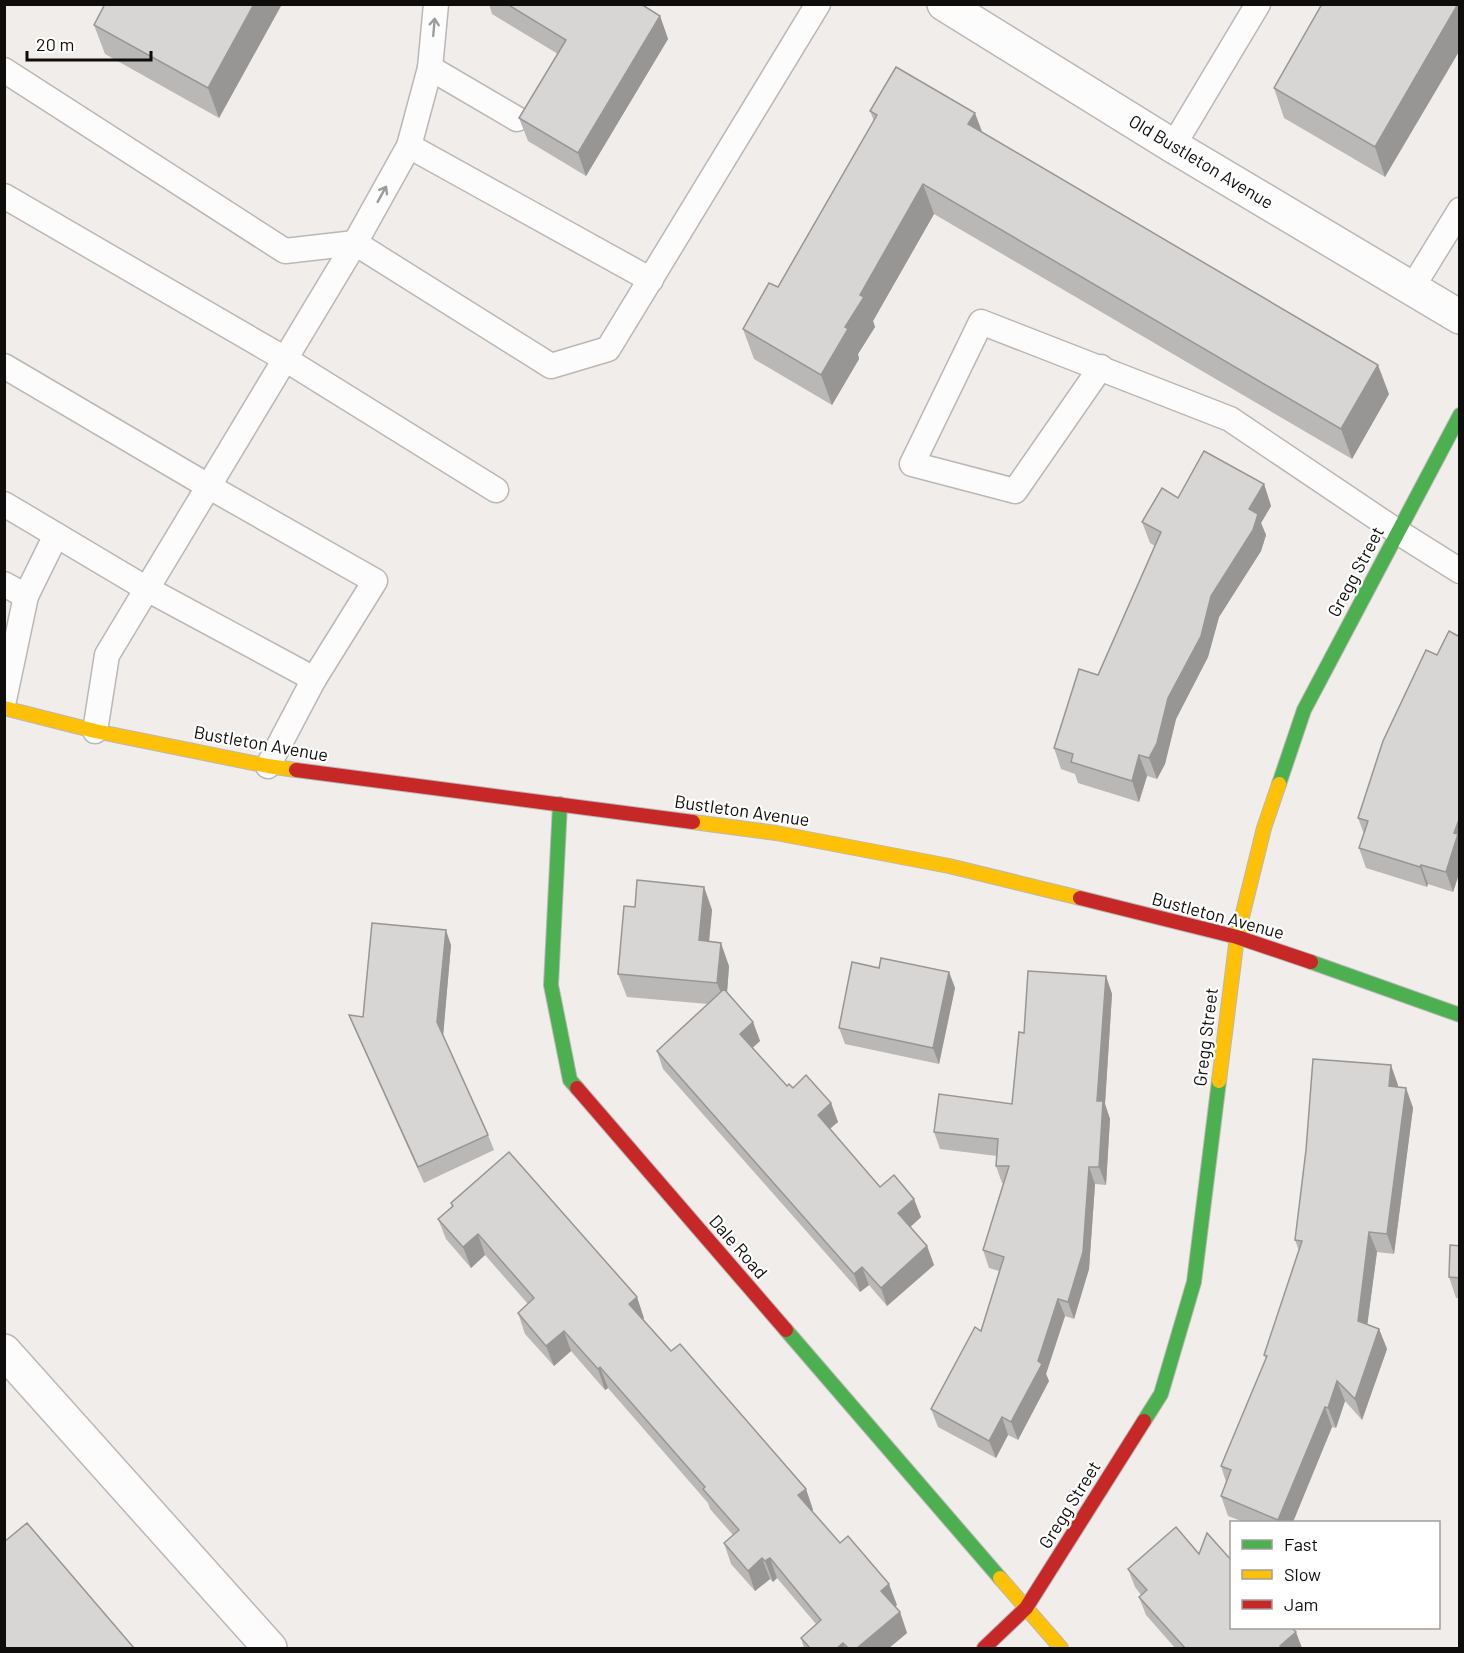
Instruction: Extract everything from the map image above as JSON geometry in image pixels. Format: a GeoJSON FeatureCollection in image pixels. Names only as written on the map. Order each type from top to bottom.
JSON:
{"type":"FeatureCollection","features":[{"type":"Feature","properties":{"kind":"street","name":"Old Bustleton Avenue"},"geometry":{"type":"LineString","coordinates":[[944,4],[1173,146],[1460,317]]}},
{"type":"Feature","properties":{"kind":"street","name":"Gregg Street"},"geometry":{"type":"LineString","coordinates":[[984,1648],[1026,1608],[1161,1394],[1194,1282],[1237,938],[1264,828],[1304,710],[1460,415]]}},
{"type":"Feature","properties":{"kind":"street","name":"Bustleton Avenue"},"geometry":{"type":"LineString","coordinates":[[4,708],[95,731],[268,766],[776,832],[950,866],[1237,938],[1380,984],[1460,1015]]}},
{"type":"Feature","properties":{"kind":"street","name":"Dale Road"},"geometry":{"type":"LineString","coordinates":[[561,804],[551,985],[570,1080],[1061,1648]]}},
{"type":"Feature","properties":{"kind":"street"},"geometry":{"type":"LineString","coordinates":[[4,1351],[270,1648]]}},
{"type":"Feature","properties":{"kind":"lane"},"geometry":{"type":"LineString","coordinates":[[95,731],[107,655],[355,243],[409,146],[430,68],[436,4]]}},
{"type":"Feature","properties":{"kind":"lane"},"geometry":{"type":"LineString","coordinates":[[4,70],[285,251],[355,243],[551,366],[608,349],[818,4]]}},
{"type":"Feature","properties":{"kind":"lane"},"geometry":{"type":"LineString","coordinates":[[1173,146],[1258,4]]}},
{"type":"Feature","properties":{"kind":"lane"},"geometry":{"type":"LineString","coordinates":[[430,68],[517,119]]}},
{"type":"Feature","properties":{"kind":"lane"},"geometry":{"type":"LineString","coordinates":[[409,146],[651,280]]}},
{"type":"Feature","properties":{"kind":"lane"},"geometry":{"type":"LineString","coordinates":[[4,196],[285,359],[495,490]]}},
{"type":"Feature","properties":{"kind":"lane"},"geometry":{"type":"LineString","coordinates":[[1412,288],[1460,210]]}},
{"type":"Feature","properties":{"kind":"lane"},"geometry":{"type":"LineString","coordinates":[[1101,367],[1015,491],[912,464],[981,322],[1101,367],[1230,419],[1460,571]]}},
{"type":"Feature","properties":{"kind":"lane"},"geometry":{"type":"LineString","coordinates":[[4,366],[375,581],[314,679],[268,766]]}},
{"type":"Feature","properties":{"kind":"lane"},"geometry":{"type":"LineString","coordinates":[[4,504],[147,589],[314,679]]}},
{"type":"Feature","properties":{"kind":"lane"},"geometry":{"type":"LineString","coordinates":[[4,700],[26,596],[56,535]]}},
{"type":"Feature","properties":{"kind":"lane"},"geometry":{"type":"LineString","coordinates":[[4,584],[26,596]]}},
{"type":"Feature","properties":{"kind":"building"},"geometry":{"type":"Polygon","coordinates":[[[105,4],[254,4],[208,88],[94,25],[105,4]]]}},
{"type":"Feature","properties":{"kind":"building"},"geometry":{"type":"Polygon","coordinates":[[[507,4],[641,4],[660,16],[578,153],[519,118],[566,40],[507,4]]]}},
{"type":"Feature","properties":{"kind":"building"},"geometry":{"type":"Polygon","coordinates":[[[1322,4],[1458,4],[1375,147],[1274,88],[1322,4]]]}},
{"type":"Feature","properties":{"kind":"building"},"geometry":{"type":"Polygon","coordinates":[[[896,67],[975,113],[968,124],[1378,365],[1341,429],[923,184],[860,295],[864,297],[845,327],[848,329],[821,375],[743,329],[769,283],[778,287],[877,115],[870,111],[896,67]]]}},
{"type":"Feature","properties":{"kind":"building"},"geometry":{"type":"Polygon","coordinates":[[[1204,451],[1264,484],[1249,509],[1258,514],[1253,530],[1211,596],[1201,636],[1168,698],[1157,743],[1149,758],[1139,755],[1132,781],[1071,762],[1073,754],[1054,748],[1079,669],[1098,675],[1161,532],[1142,522],[1162,488],[1178,498],[1204,451]]]}},
{"type":"Feature","properties":{"kind":"building"},"geometry":{"type":"Polygon","coordinates":[[[1449,631],[1460,637],[1460,817],[1454,833],[1458,834],[1446,872],[1421,865],[1420,867],[1359,848],[1368,821],[1358,818],[1383,741],[1426,650],[1437,655],[1449,631]]]}},
{"type":"Feature","properties":{"kind":"building"},"geometry":{"type":"Polygon","coordinates":[[[637,880],[704,887],[699,940],[721,943],[717,983],[618,974],[624,906],[635,907],[637,880]]]}},
{"type":"Feature","properties":{"kind":"building"},"geometry":{"type":"Polygon","coordinates":[[[372,923],[446,930],[437,1022],[488,1135],[418,1167],[349,1015],[363,1017],[372,923]]]}},
{"type":"Feature","properties":{"kind":"building"},"geometry":{"type":"Polygon","coordinates":[[[881,958],[949,972],[933,1048],[839,1028],[852,962],[879,968],[881,958]]]}},
{"type":"Feature","properties":{"kind":"building"},"geometry":{"type":"Polygon","coordinates":[[[1028,971],[1106,976],[1097,1101],[1103,1101],[1099,1167],[1089,1167],[1083,1252],[1068,1302],[1058,1299],[1038,1361],[1042,1364],[1011,1422],[1002,1417],[989,1441],[931,1409],[975,1327],[981,1331],[1004,1257],[983,1250],[1009,1166],[996,1166],[998,1139],[934,1132],[939,1094],[1012,1104],[1019,1032],[1024,1033],[1028,971]]]}},
{"type":"Feature","properties":{"kind":"building"},"geometry":{"type":"Polygon","coordinates":[[[724,989],[753,1022],[740,1034],[787,1086],[789,1084],[793,1088],[806,1075],[831,1103],[818,1115],[880,1187],[894,1175],[914,1199],[898,1213],[927,1246],[881,1288],[862,1267],[854,1274],[657,1051],[724,989]]]}},
{"type":"Feature","properties":{"kind":"building"},"geometry":{"type":"Polygon","coordinates":[[[1313,1059],[1391,1065],[1389,1086],[1406,1088],[1387,1234],[1369,1232],[1358,1321],[1379,1329],[1355,1399],[1337,1381],[1328,1408],[1325,1407],[1278,1520],[1221,1496],[1231,1470],[1221,1466],[1267,1356],[1264,1355],[1302,1241],[1295,1240],[1306,1150],[1313,1059]]]}},
{"type":"Feature","properties":{"kind":"building"},"geometry":{"type":"Polygon","coordinates":[[[509,1152],[637,1297],[629,1304],[671,1351],[680,1344],[806,1489],[798,1495],[840,1543],[848,1536],[889,1584],[881,1591],[900,1612],[857,1648],[848,1648],[843,1643],[837,1648],[810,1648],[801,1638],[821,1620],[770,1558],[765,1561],[762,1558],[748,1571],[724,1543],[739,1530],[703,1489],[705,1487],[600,1367],[598,1369],[564,1331],[546,1346],[518,1313],[534,1298],[478,1234],[463,1247],[438,1219],[453,1206],[451,1203],[509,1152]]]}},
{"type":"Feature","properties":{"kind":"building"},"geometry":{"type":"Polygon","coordinates":[[[1450,1245],[1460,1246],[1460,1278],[1449,1277],[1450,1245]]]}},
{"type":"Feature","properties":{"kind":"building"},"geometry":{"type":"Polygon","coordinates":[[[27,1523],[134,1648],[4,1648],[4,1542],[27,1523]]]}},
{"type":"Feature","properties":{"kind":"building"},"geometry":{"type":"Polygon","coordinates":[[[1176,1527],[1199,1554],[1207,1533],[1230,1559],[1230,1629],[1293,1629],[1296,1632],[1280,1646],[1283,1648],[1185,1648],[1139,1597],[1147,1590],[1128,1569],[1176,1527]]]}},
{"type":"Feature","properties":{"kind":"traffic: fast"},"geometry":{"type":"LineString","coordinates":[[1279,784],[1304,710],[1460,415]]}},
{"type":"Feature","properties":{"kind":"traffic: fast"},"geometry":{"type":"LineString","coordinates":[[560,804],[551,985],[570,1080],[577,1088]]}},
{"type":"Feature","properties":{"kind":"traffic: fast"},"geometry":{"type":"LineString","coordinates":[[1311,962],[1460,1015]]}},
{"type":"Feature","properties":{"kind":"traffic: fast"},"geometry":{"type":"LineString","coordinates":[[1144,1421],[1161,1394],[1194,1282],[1219,1081]]}},
{"type":"Feature","properties":{"kind":"traffic: fast"},"geometry":{"type":"LineString","coordinates":[[786,1330],[1000,1578]]}},
{"type":"Feature","properties":{"kind":"traffic: slow"},"geometry":{"type":"LineString","coordinates":[[4,708],[95,731],[296,770]]}},
{"type":"Feature","properties":{"kind":"traffic: slow"},"geometry":{"type":"LineString","coordinates":[[1219,1081],[1237,937],[1264,828],[1279,784]]}},
{"type":"Feature","properties":{"kind":"traffic: slow"},"geometry":{"type":"LineString","coordinates":[[693,822],[776,833],[949,866],[1080,898]]}},
{"type":"Feature","properties":{"kind":"traffic: slow"},"geometry":{"type":"LineString","coordinates":[[1000,1578],[1061,1648]]}},
{"type":"Feature","properties":{"kind":"traffic: jam"},"geometry":{"type":"LineString","coordinates":[[296,770],[693,822]]}},
{"type":"Feature","properties":{"kind":"traffic: jam"},"geometry":{"type":"LineString","coordinates":[[1080,898],[1237,937],[1311,962]]}},
{"type":"Feature","properties":{"kind":"traffic: jam"},"geometry":{"type":"LineString","coordinates":[[577,1088],[786,1330]]}},
{"type":"Feature","properties":{"kind":"traffic: jam"},"geometry":{"type":"LineString","coordinates":[[984,1648],[1026,1608],[1144,1421]]}}]}
